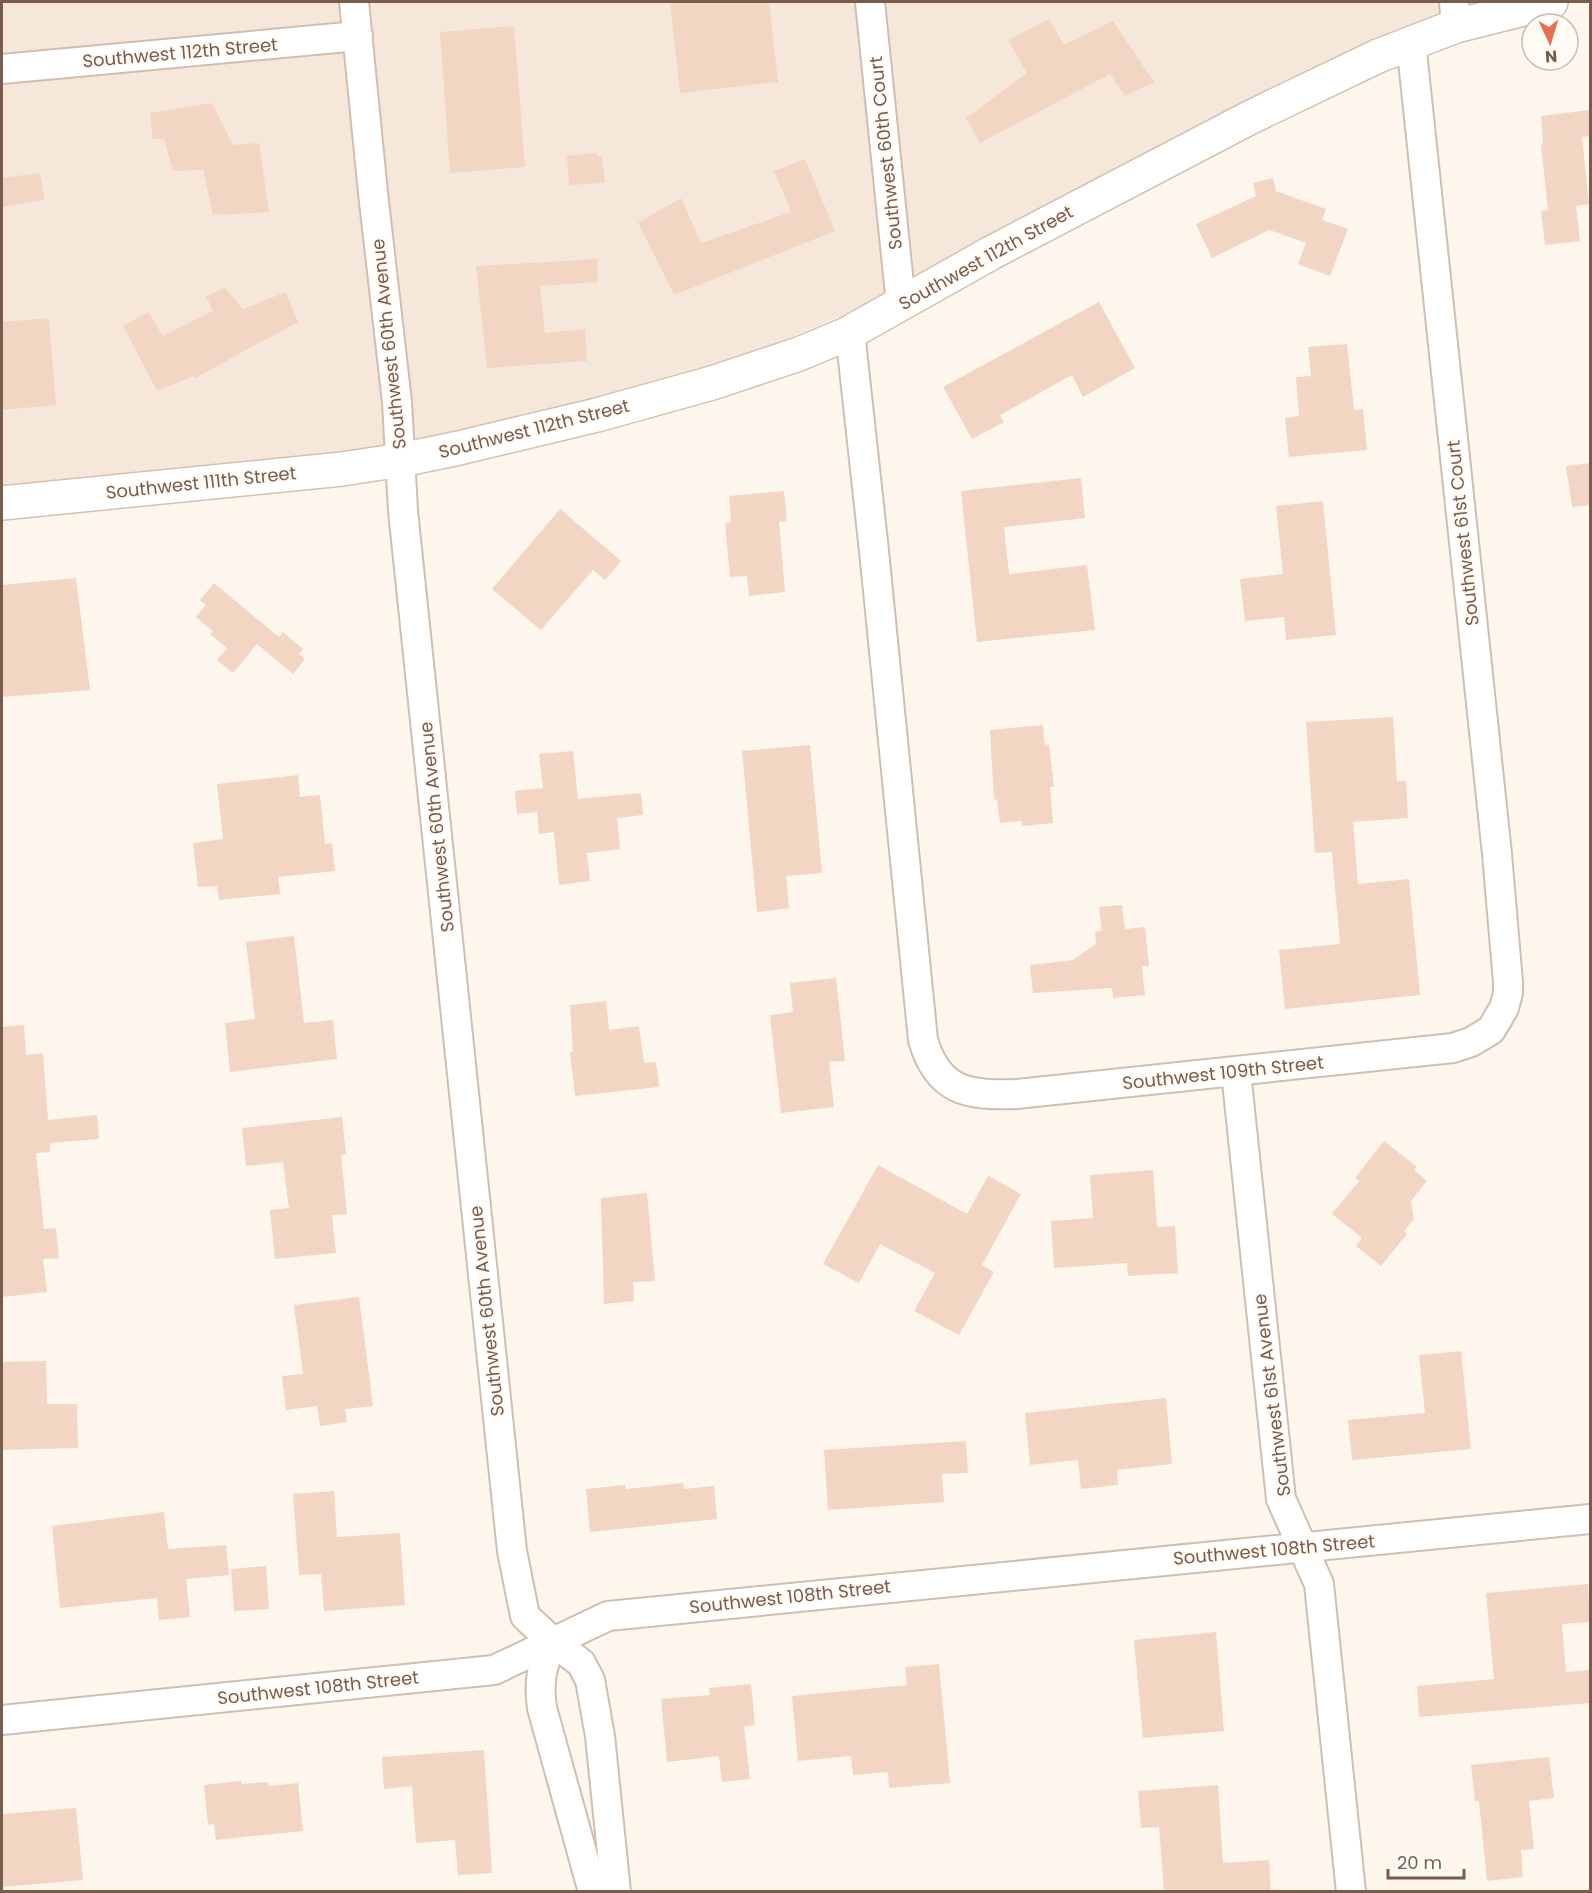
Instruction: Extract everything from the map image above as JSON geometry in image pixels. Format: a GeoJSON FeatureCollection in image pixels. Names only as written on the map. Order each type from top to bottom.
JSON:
{"type":"FeatureCollection","features":[{"type":"Feature","properties":{"kind":"main road","name":"Southwest 112th Street"},"geometry":{"type":"LineString","coordinates":[[401,459],[459,448],[655,399],[799,354],[850,332],[991,253],[1251,117],[1337,74],[1411,42],[1455,14],[1551,2]]}},
{"type":"Feature","properties":{"kind":"main road","name":"Southwest 111th Street"},"geometry":{"type":"LineString","coordinates":[[2,503],[342,469],[401,459]]}},
{"type":"Feature","properties":{"kind":"street","name":"Southwest 60th Avenue"},"geometry":{"type":"LineString","coordinates":[[354,2],[397,402],[403,511],[512,1551],[525,1616],[581,1663],[590,1680],[600,1736],[616,1892]]}},
{"type":"Feature","properties":{"kind":"street","name":"Southwest 60th Court"},"geometry":{"type":"LineString","coordinates":[[870,2],[901,304]]}},
{"type":"Feature","properties":{"kind":"street","name":"Southwest 112th Street"},"geometry":{"type":"LineString","coordinates":[[2,69],[358,36]]}},
{"type":"Feature","properties":{"kind":"street","name":"Southwest 61st Court"},"geometry":{"type":"LineString","coordinates":[[1411,42],[1497,854],[1508,982],[1504,1008],[1497,1022]]}},
{"type":"Feature","properties":{"kind":"street","name":"Southwest 109th Street"},"geometry":{"type":"LineString","coordinates":[[850,332],[923,1040],[933,1067],[944,1079],[956,1087],[991,1095],[1236,1072],[1453,1048],[1482,1037],[1497,1022]]}},
{"type":"Feature","properties":{"kind":"street","name":"Southwest 61st Avenue"},"geometry":{"type":"LineString","coordinates":[[1236,1072],[1281,1498],[1319,1584],[1351,1892]]}},
{"type":"Feature","properties":{"kind":"street","name":"Southwest 108th Street"},"geometry":{"type":"LineString","coordinates":[[2,1720],[494,1670],[608,1616],[1590,1519]]}},
{"type":"Feature","properties":{"kind":"street"},"geometry":{"type":"LineString","coordinates":[[552,1641],[543,1665],[539,1687],[542,1708],[593,1892]]}},
{"type":"Feature","properties":{"kind":"shaded area"},"geometry":{"type":"Polygon","coordinates":[[[2,2],[1518,2],[883,298],[688,381],[502,424],[271,466],[2,491],[2,2]]]}},
{"type":"Feature","properties":{"kind":"building"},"geometry":{"type":"Polygon","coordinates":[[[670,2],[769,2],[778,82],[680,93],[670,2]]]}},
{"type":"Feature","properties":{"kind":"building"},"geometry":{"type":"Polygon","coordinates":[[[1049,19],[1064,45],[1113,21],[1154,82],[1125,96],[1110,74],[980,143],[966,118],[1027,73],[1008,40],[1049,19]]]}},
{"type":"Feature","properties":{"kind":"building"},"geometry":{"type":"Polygon","coordinates":[[[514,26],[525,167],[450,173],[440,32],[514,26]]]}},
{"type":"Feature","properties":{"kind":"building"},"geometry":{"type":"Polygon","coordinates":[[[212,103],[233,145],[259,143],[269,212],[213,215],[203,170],[173,171],[164,139],[153,139],[150,113],[212,103]]]}},
{"type":"Feature","properties":{"kind":"building"},"geometry":{"type":"Polygon","coordinates":[[[1590,110],[1590,136],[1582,137],[1589,204],[1576,206],[1580,241],[1545,245],[1541,211],[1548,210],[1541,144],[1543,144],[1541,116],[1590,110]]]}},
{"type":"Feature","properties":{"kind":"building"},"geometry":{"type":"Polygon","coordinates":[[[597,153],[597,156],[602,156],[605,183],[569,185],[567,156],[597,153]]]}},
{"type":"Feature","properties":{"kind":"building"},"geometry":{"type":"Polygon","coordinates":[[[805,159],[835,231],[674,295],[638,223],[681,198],[701,243],[791,212],[774,171],[805,159]]]}},
{"type":"Feature","properties":{"kind":"building"},"geometry":{"type":"Polygon","coordinates":[[[40,173],[45,200],[2,207],[2,178],[40,173]]]}},
{"type":"Feature","properties":{"kind":"building"},"geometry":{"type":"Polygon","coordinates":[[[1273,178],[1276,191],[1326,209],[1322,220],[1348,229],[1330,276],[1298,264],[1306,243],[1269,230],[1212,258],[1196,224],[1256,196],[1253,183],[1273,178]]]}},
{"type":"Feature","properties":{"kind":"building"},"geometry":{"type":"Polygon","coordinates":[[[597,259],[598,282],[540,286],[545,333],[585,329],[587,361],[487,368],[476,266],[597,259]]]}},
{"type":"Feature","properties":{"kind":"building"},"geometry":{"type":"Polygon","coordinates":[[[225,288],[243,309],[286,292],[298,322],[195,378],[194,376],[157,391],[123,326],[148,312],[163,336],[213,311],[206,296],[225,288]]]}},
{"type":"Feature","properties":{"kind":"building"},"geometry":{"type":"Polygon","coordinates":[[[1099,302],[1135,368],[1083,397],[1072,375],[1000,415],[1004,422],[972,439],[943,387],[1099,302]]]}},
{"type":"Feature","properties":{"kind":"building"},"geometry":{"type":"Polygon","coordinates":[[[49,318],[56,405],[2,410],[2,322],[49,318]]]}},
{"type":"Feature","properties":{"kind":"building"},"geometry":{"type":"Polygon","coordinates":[[[1347,344],[1354,410],[1363,409],[1367,450],[1289,457],[1285,418],[1299,416],[1296,377],[1311,376],[1308,347],[1347,344]]]}},
{"type":"Feature","properties":{"kind":"building"},"geometry":{"type":"Polygon","coordinates":[[[1590,463],[1590,505],[1572,507],[1566,466],[1590,463]]]}},
{"type":"Feature","properties":{"kind":"building"},"geometry":{"type":"Polygon","coordinates":[[[1081,478],[1085,518],[1004,527],[1009,574],[1087,565],[1095,630],[977,642],[961,491],[1081,478]]]}},
{"type":"Feature","properties":{"kind":"building"},"geometry":{"type":"Polygon","coordinates":[[[784,491],[787,521],[779,522],[785,592],[749,596],[747,576],[730,577],[725,523],[731,522],[729,496],[784,491]]]}},
{"type":"Feature","properties":{"kind":"building"},"geometry":{"type":"Polygon","coordinates":[[[1323,501],[1336,635],[1286,640],[1284,617],[1245,621],[1240,579],[1283,574],[1276,506],[1323,501]]]}},
{"type":"Feature","properties":{"kind":"building"},"geometry":{"type":"Polygon","coordinates":[[[560,509],[621,561],[605,580],[593,570],[541,630],[492,589],[560,509]]]}},
{"type":"Feature","properties":{"kind":"building"},"geometry":{"type":"Polygon","coordinates":[[[76,578],[90,690],[2,697],[2,585],[76,578]]]}},
{"type":"Feature","properties":{"kind":"building"},"geometry":{"type":"Polygon","coordinates":[[[214,583],[279,637],[283,632],[303,649],[299,654],[305,659],[293,674],[257,644],[233,673],[217,660],[227,648],[210,634],[213,631],[196,617],[206,605],[200,600],[214,583]]]}},
{"type":"Feature","properties":{"kind":"building"},"geometry":{"type":"Polygon","coordinates":[[[1393,717],[1397,781],[1406,781],[1408,818],[1353,822],[1358,884],[1409,879],[1420,995],[1285,1009],[1279,950],[1340,944],[1332,852],[1315,853],[1306,722],[1393,717]]]}},
{"type":"Feature","properties":{"kind":"building"},"geometry":{"type":"Polygon","coordinates":[[[1043,725],[1045,745],[1049,744],[1054,787],[1050,787],[1053,823],[1022,826],[1022,821],[1000,823],[997,799],[994,800],[990,730],[1043,725]]]}},
{"type":"Feature","properties":{"kind":"building"},"geometry":{"type":"Polygon","coordinates":[[[810,745],[822,873],[786,876],[789,908],[757,912],[742,751],[810,745]]]}},
{"type":"Feature","properties":{"kind":"building"},"geometry":{"type":"Polygon","coordinates":[[[573,751],[578,799],[641,793],[643,815],[617,818],[620,849],[587,853],[590,881],[559,885],[554,832],[539,834],[537,812],[517,814],[515,791],[543,788],[539,754],[573,751]]]}},
{"type":"Feature","properties":{"kind":"building"},"geometry":{"type":"Polygon","coordinates":[[[298,775],[300,797],[320,795],[325,844],[332,843],[335,871],[278,877],[280,894],[219,900],[217,886],[198,887],[193,843],[223,839],[217,784],[298,775]]]}},
{"type":"Feature","properties":{"kind":"building"},"geometry":{"type":"Polygon","coordinates":[[[1122,905],[1125,929],[1145,927],[1149,966],[1142,966],[1145,995],[1113,998],[1112,988],[1033,993],[1030,965],[1073,960],[1096,944],[1095,932],[1102,931],[1099,907],[1122,905]]]}},
{"type":"Feature","properties":{"kind":"building"},"geometry":{"type":"Polygon","coordinates":[[[294,936],[304,1023],[333,1020],[337,1059],[230,1072],[225,1023],[255,1019],[246,942],[294,936]]]}},
{"type":"Feature","properties":{"kind":"building"},"geometry":{"type":"Polygon","coordinates":[[[836,978],[845,1061],[829,1062],[834,1107],[781,1113],[770,1015],[793,1012],[790,983],[836,978]]]}},
{"type":"Feature","properties":{"kind":"building"},"geometry":{"type":"Polygon","coordinates":[[[606,1001],[609,1030],[639,1026],[644,1063],[656,1062],[659,1087],[575,1096],[570,1052],[573,1052],[570,1005],[606,1001]]]}},
{"type":"Feature","properties":{"kind":"building"},"geometry":{"type":"Polygon","coordinates":[[[24,1025],[26,1055],[43,1053],[48,1120],[97,1115],[99,1139],[50,1143],[50,1152],[36,1153],[44,1229],[56,1228],[59,1258],[43,1259],[47,1292],[2,1297],[2,1027],[24,1025]]]}},
{"type":"Feature","properties":{"kind":"building"},"geometry":{"type":"Polygon","coordinates":[[[342,1117],[346,1154],[341,1155],[347,1214],[332,1215],[336,1253],[275,1259],[270,1210],[289,1208],[283,1162],[246,1166],[242,1128],[342,1117]]]}},
{"type":"Feature","properties":{"kind":"building"},"geometry":{"type":"Polygon","coordinates":[[[1384,1141],[1417,1167],[1414,1170],[1427,1181],[1411,1201],[1414,1219],[1404,1231],[1407,1234],[1381,1266],[1356,1246],[1362,1238],[1332,1214],[1359,1181],[1355,1178],[1384,1141]]]}},
{"type":"Feature","properties":{"kind":"building"},"geometry":{"type":"Polygon","coordinates":[[[878,1165],[967,1214],[988,1176],[1021,1194],[982,1265],[994,1272],[959,1335],[914,1311],[935,1273],[880,1244],[859,1283],[823,1264],[878,1165]]]}},
{"type":"Feature","properties":{"kind":"building"},"geometry":{"type":"Polygon","coordinates":[[[1153,1170],[1157,1227],[1175,1226],[1178,1273],[1128,1276],[1127,1263],[1054,1268],[1051,1221],[1093,1218],[1090,1175],[1153,1170]]]}},
{"type":"Feature","properties":{"kind":"building"},"geometry":{"type":"Polygon","coordinates":[[[647,1193],[655,1281],[633,1282],[634,1301],[604,1304],[601,1198],[647,1193]]]}},
{"type":"Feature","properties":{"kind":"building"},"geometry":{"type":"Polygon","coordinates":[[[359,1297],[373,1406],[345,1409],[347,1422],[320,1426],[317,1406],[286,1410],[282,1376],[303,1374],[294,1305],[359,1297]]]}},
{"type":"Feature","properties":{"kind":"building"},"geometry":{"type":"Polygon","coordinates":[[[1461,1351],[1471,1449],[1352,1460],[1348,1420],[1425,1413],[1419,1355],[1461,1351]]]}},
{"type":"Feature","properties":{"kind":"building"},"geometry":{"type":"Polygon","coordinates":[[[46,1361],[47,1404],[77,1404],[78,1448],[2,1450],[2,1362],[46,1361]]]}},
{"type":"Feature","properties":{"kind":"building"},"geometry":{"type":"Polygon","coordinates":[[[1166,1398],[1172,1464],[1117,1470],[1118,1485],[1081,1489],[1078,1460],[1030,1465],[1025,1413],[1166,1398]]]}},
{"type":"Feature","properties":{"kind":"building"},"geometry":{"type":"Polygon","coordinates":[[[966,1441],[968,1473],[942,1474],[944,1502],[828,1510],[824,1450],[966,1441]]]}},
{"type":"Feature","properties":{"kind":"building"},"geometry":{"type":"Polygon","coordinates":[[[683,1483],[684,1489],[714,1486],[717,1519],[590,1532],[586,1489],[625,1485],[626,1489],[683,1483]]]}},
{"type":"Feature","properties":{"kind":"building"},"geometry":{"type":"Polygon","coordinates":[[[334,1491],[337,1537],[400,1533],[405,1605],[324,1611],[321,1574],[299,1575],[293,1494],[334,1491]]]}},
{"type":"Feature","properties":{"kind":"building"},"geometry":{"type":"Polygon","coordinates":[[[164,1512],[168,1549],[226,1545],[229,1575],[186,1579],[190,1617],[159,1620],[157,1598],[60,1608],[52,1526],[164,1512]]]}},
{"type":"Feature","properties":{"kind":"building"},"geometry":{"type":"Polygon","coordinates":[[[266,1566],[269,1609],[234,1611],[231,1569],[266,1566]]]}},
{"type":"Feature","properties":{"kind":"building"},"geometry":{"type":"Polygon","coordinates":[[[1588,1584],[1590,1622],[1562,1624],[1566,1672],[1590,1670],[1590,1703],[1419,1717],[1417,1686],[1494,1679],[1486,1593],[1588,1584]]]}},
{"type":"Feature","properties":{"kind":"building"},"geometry":{"type":"Polygon","coordinates":[[[1216,1632],[1224,1731],[1143,1738],[1134,1640],[1216,1632]]]}},
{"type":"Feature","properties":{"kind":"building"},"geometry":{"type":"Polygon","coordinates":[[[939,1664],[950,1783],[889,1788],[888,1772],[853,1775],[851,1756],[798,1761],[792,1696],[907,1685],[905,1667],[939,1664]]]}},
{"type":"Feature","properties":{"kind":"building"},"geometry":{"type":"Polygon","coordinates":[[[751,1684],[755,1725],[744,1726],[750,1779],[722,1782],[719,1756],[667,1762],[661,1699],[710,1695],[709,1688],[751,1684]]]}},
{"type":"Feature","properties":{"kind":"building"},"geometry":{"type":"Polygon","coordinates":[[[484,1750],[492,1873],[458,1875],[455,1840],[416,1843],[412,1786],[384,1789],[382,1757],[484,1750]]]}},
{"type":"Feature","properties":{"kind":"building"},"geometry":{"type":"Polygon","coordinates":[[[1549,1757],[1554,1798],[1529,1801],[1534,1849],[1521,1850],[1523,1877],[1487,1881],[1479,1801],[1475,1801],[1471,1765],[1549,1757]]]}},
{"type":"Feature","properties":{"kind":"building"},"geometry":{"type":"Polygon","coordinates":[[[241,1781],[242,1784],[268,1782],[269,1786],[298,1783],[303,1831],[216,1840],[214,1824],[208,1825],[204,1785],[241,1781]]]}},
{"type":"Feature","properties":{"kind":"building"},"geometry":{"type":"Polygon","coordinates":[[[1218,1785],[1223,1863],[1269,1860],[1271,1892],[1164,1892],[1159,1827],[1141,1828],[1138,1791],[1218,1785]]]}},
{"type":"Feature","properties":{"kind":"building"},"geometry":{"type":"Polygon","coordinates":[[[76,1808],[83,1880],[2,1887],[2,1814],[76,1808]]]}}]}
